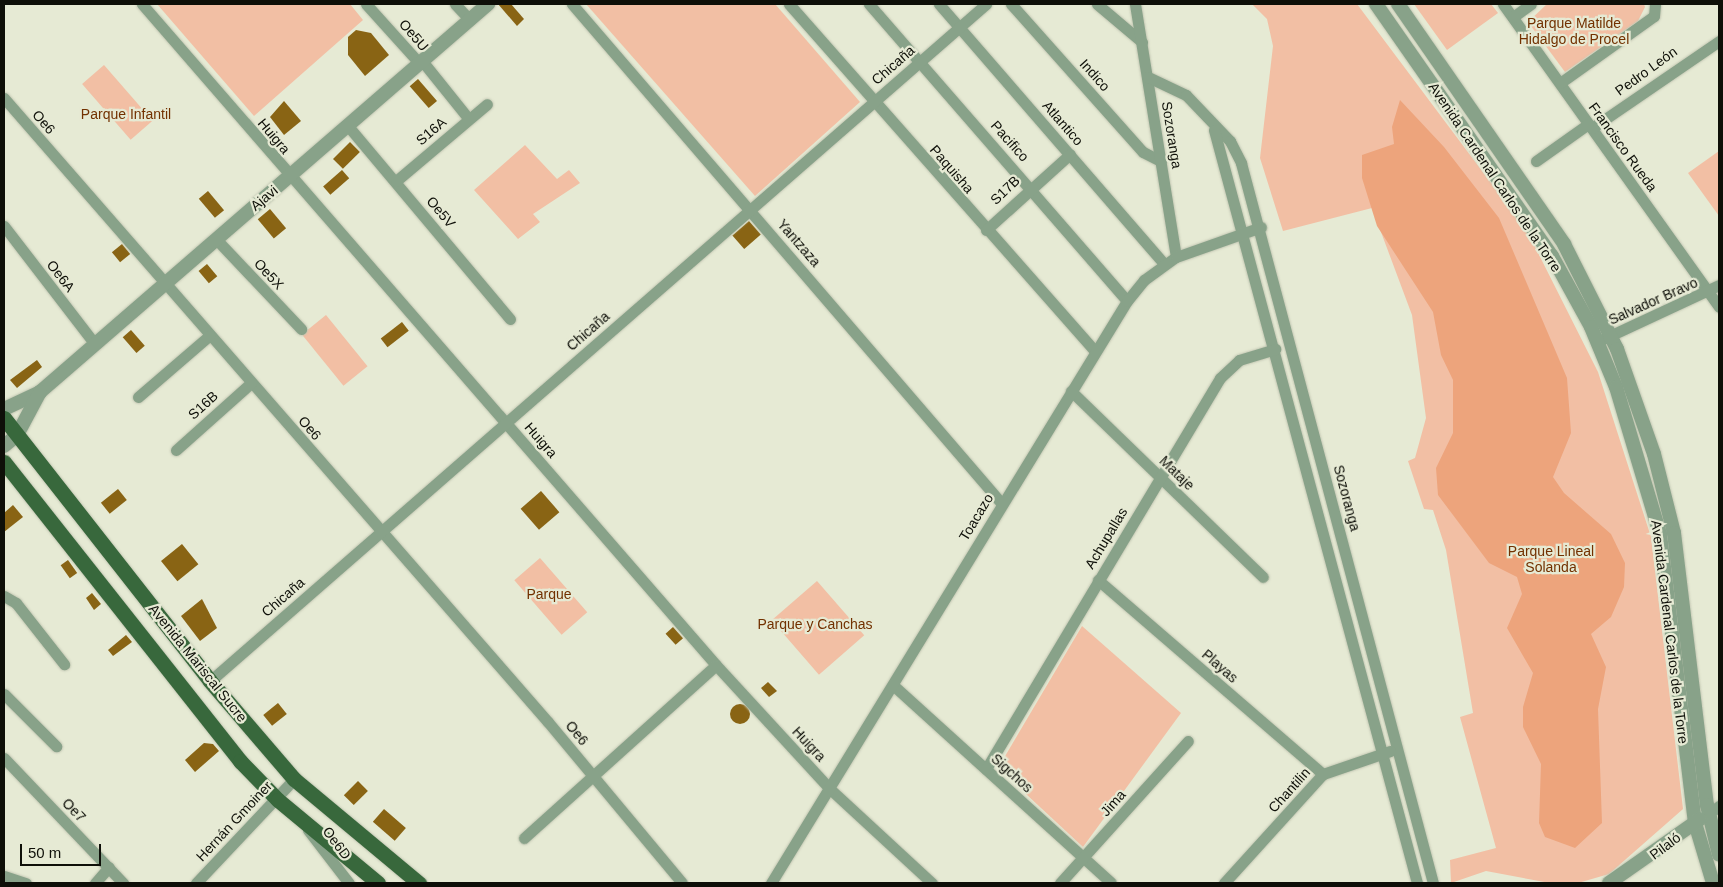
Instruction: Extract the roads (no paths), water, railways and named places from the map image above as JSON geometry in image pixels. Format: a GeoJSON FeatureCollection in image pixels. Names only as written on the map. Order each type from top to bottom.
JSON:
{"type":"FeatureCollection","features":[{"type":"Feature","properties":{"kind":"main road","name":"Avenida Mariscal Sucre"},"geometry":{"type":"LineString","coordinates":[[4,418],[210,681],[294,779],[418,883]]}},
{"type":"Feature","properties":{"kind":"main road","name":"Avenida Mariscal Sucre"},"geometry":{"type":"LineString","coordinates":[[4,462],[240,761],[276,798],[378,883]]}},
{"type":"Feature","properties":{"kind":"street","name":"Huigra"},"geometry":{"type":"LineString","coordinates":[[142,4],[289,178],[506,422],[716,665],[830,789],[932,883]]}},
{"type":"Feature","properties":{"kind":"street","name":"Oe5U"},"geometry":{"type":"LineString","coordinates":[[366,4],[421,63],[468,118]]}},
{"type":"Feature","properties":{"kind":"street"},"geometry":{"type":"LineString","coordinates":[[455,4],[470,20]]}},
{"type":"Feature","properties":{"kind":"street","name":"Ajavi"},"geometry":{"type":"LineString","coordinates":[[4,409],[40,392],[488,4]]}},
{"type":"Feature","properties":{"kind":"street","name":"Yantzaza"},"geometry":{"type":"LineString","coordinates":[[572,4],[1002,504]]}},
{"type":"Feature","properties":{"kind":"street","name":"Paquisha"},"geometry":{"type":"LineString","coordinates":[[789,4],[872,102],[1095,351]]}},
{"type":"Feature","properties":{"kind":"street","name":"Pacifico"},"geometry":{"type":"LineString","coordinates":[[869,4],[1031,186],[1127,300]]}},
{"type":"Feature","properties":{"kind":"street","name":"Atlantico"},"geometry":{"type":"LineString","coordinates":[[938,4],[1164,264]]}},
{"type":"Feature","properties":{"kind":"street","name":"Chicaña"},"geometry":{"type":"LineString","coordinates":[[210,681],[986,4]]}},
{"type":"Feature","properties":{"kind":"street","name":"Indico"},"geometry":{"type":"LineString","coordinates":[[1011,4],[1143,152],[1161,161]]}},
{"type":"Feature","properties":{"kind":"street"},"geometry":{"type":"LineString","coordinates":[[1096,4],[1142,42]]}},
{"type":"Feature","properties":{"kind":"street","name":"Sozoranga"},"geometry":{"type":"LineString","coordinates":[[1135,4],[1176,257]]}},
{"type":"Feature","properties":{"kind":"street","name":"Avenida Cardenal Carlos de la Torre"},"geometry":{"type":"LineString","coordinates":[[1376,4],[1552,256],[1597,341],[1640,458],[1660,534],[1695,823],[1713,883]]}},
{"type":"Feature","properties":{"kind":"street","name":"Avenida Cardenal Carlos de la Torre"},"geometry":{"type":"LineString","coordinates":[[1398,4],[1564,244],[1612,336],[1654,454],[1674,534],[1719,855]]}},
{"type":"Feature","properties":{"kind":"street","name":"Francisco Rueda"},"geometry":{"type":"LineString","coordinates":[[1503,4],[1719,307]]}},
{"type":"Feature","properties":{"kind":"street"},"geometry":{"type":"LineString","coordinates":[[1513,17],[1531,4]]}},
{"type":"Feature","properties":{"kind":"street"},"geometry":{"type":"LineString","coordinates":[[1560,83],[1655,7]]}},
{"type":"Feature","properties":{"kind":"street","name":"Pedro León"},"geometry":{"type":"LineString","coordinates":[[1536,161],[1719,41]]}},
{"type":"Feature","properties":{"kind":"street","name":"Sozoranga"},"geometry":{"type":"LineString","coordinates":[[1148,77],[1186,95],[1214,130],[1230,141],[1241,163],[1261,228],[1396,749],[1433,883]]}},
{"type":"Feature","properties":{"kind":"street","name":"Oe6"},"geometry":{"type":"LineString","coordinates":[[4,98],[593,777],[682,883]]}},
{"type":"Feature","properties":{"kind":"street","name":"S16A"},"geometry":{"type":"LineString","coordinates":[[396,181],[468,118],[487,104]]}},
{"type":"Feature","properties":{"kind":"street","name":"Oe5V"},"geometry":{"type":"LineString","coordinates":[[348,126],[510,319]]}},
{"type":"Feature","properties":{"kind":"street","name":"Sozoranga"},"geometry":{"type":"LineString","coordinates":[[1214,130],[1245,232],[1417,883]]}},
{"type":"Feature","properties":{"kind":"street","name":"S17B"},"geometry":{"type":"LineString","coordinates":[[986,230],[1031,186],[1070,154]]}},
{"type":"Feature","properties":{"kind":"street","name":"Oe6A"},"geometry":{"type":"LineString","coordinates":[[4,226],[95,344]]}},
{"type":"Feature","properties":{"kind":"street","name":"Toacazo"},"geometry":{"type":"LineString","coordinates":[[776,881],[1070,391],[1127,300],[1164,264],[1176,257],[1261,228]]}},
{"type":"Feature","properties":{"kind":"street","name":"Oe5X"},"geometry":{"type":"LineString","coordinates":[[216,239],[301,329]]}},
{"type":"Feature","properties":{"kind":"street","name":"Salvador Bravo"},"geometry":{"type":"LineString","coordinates":[[1597,341],[1709,293],[1719,285]]}},
{"type":"Feature","properties":{"kind":"street"},"geometry":{"type":"LineString","coordinates":[[138,397],[209,336]]}},
{"type":"Feature","properties":{"kind":"street","name":"Achupallas"},"geometry":{"type":"LineString","coordinates":[[986,769],[1159,477],[1228,367],[1275,349]]}},
{"type":"Feature","properties":{"kind":"street","name":"S16B"},"geometry":{"type":"LineString","coordinates":[[176,450],[251,383]]}},
{"type":"Feature","properties":{"kind":"street","name":"Mataje"},"geometry":{"type":"LineString","coordinates":[[1070,391],[1262,577]]}},
{"type":"Feature","properties":{"kind":"street","name":"Ajavi"},"geometry":{"type":"LineString","coordinates":[[4,446],[16,435],[40,392]]}},
{"type":"Feature","properties":{"kind":"street","name":"Playas"},"geometry":{"type":"LineString","coordinates":[[1098,580],[1323,774]]}},
{"type":"Feature","properties":{"kind":"street"},"geometry":{"type":"LineString","coordinates":[[4,596],[16,603],[64,664]]}},
{"type":"Feature","properties":{"kind":"street"},"geometry":{"type":"LineString","coordinates":[[524,838],[716,665]]}},
{"type":"Feature","properties":{"kind":"street","name":"Sigchos"},"geometry":{"type":"LineString","coordinates":[[893,684],[1111,883]]}},
{"type":"Feature","properties":{"kind":"street"},"geometry":{"type":"LineString","coordinates":[[4,694],[56,746]]}},
{"type":"Feature","properties":{"kind":"street","name":"Jima"},"geometry":{"type":"LineString","coordinates":[[1060,883],[1188,741]]}},
{"type":"Feature","properties":{"kind":"street","name":"Chantilin"},"geometry":{"type":"LineString","coordinates":[[1224,883],[1323,774],[1396,749]]}},
{"type":"Feature","properties":{"kind":"street","name":"Oe7"},"geometry":{"type":"LineString","coordinates":[[4,758],[123,883]]}},
{"type":"Feature","properties":{"kind":"street","name":"Hernán Gmoiner"},"geometry":{"type":"LineString","coordinates":[[196,883],[294,779]]}},
{"type":"Feature","properties":{"kind":"street","name":"Pilaló"},"geometry":{"type":"LineString","coordinates":[[1609,883],[1714,810]]}},
{"type":"Feature","properties":{"kind":"street","name":"Oe6D"},"geometry":{"type":"LineString","coordinates":[[302,820],[349,883]]}},
{"type":"Feature","properties":{"kind":"street"},"geometry":{"type":"LineString","coordinates":[[95,883],[109,867]]}},
{"type":"Feature","properties":{"kind":"street"},"geometry":{"type":"LineString","coordinates":[[4,876],[26,883]]}},
{"type":"Feature","properties":{"kind":"park label","name":"Parque Matilde Hidalgo de Procel"},"geometry":{"type":"Point","coordinates":[1574,32]}},
{"type":"Feature","properties":{"kind":"park label","name":"Parque Infantil"},"geometry":{"type":"Point","coordinates":[126,114]}},
{"type":"Feature","properties":{"kind":"park label","name":"Parque Lineal Solanda"},"geometry":{"type":"Point","coordinates":[1551,560]}},
{"type":"Feature","properties":{"kind":"park label","name":"Parque"},"geometry":{"type":"Point","coordinates":[549,594]}},
{"type":"Feature","properties":{"kind":"park label","name":"Parque y Canchas"},"geometry":{"type":"Point","coordinates":[815,624]}}]}
